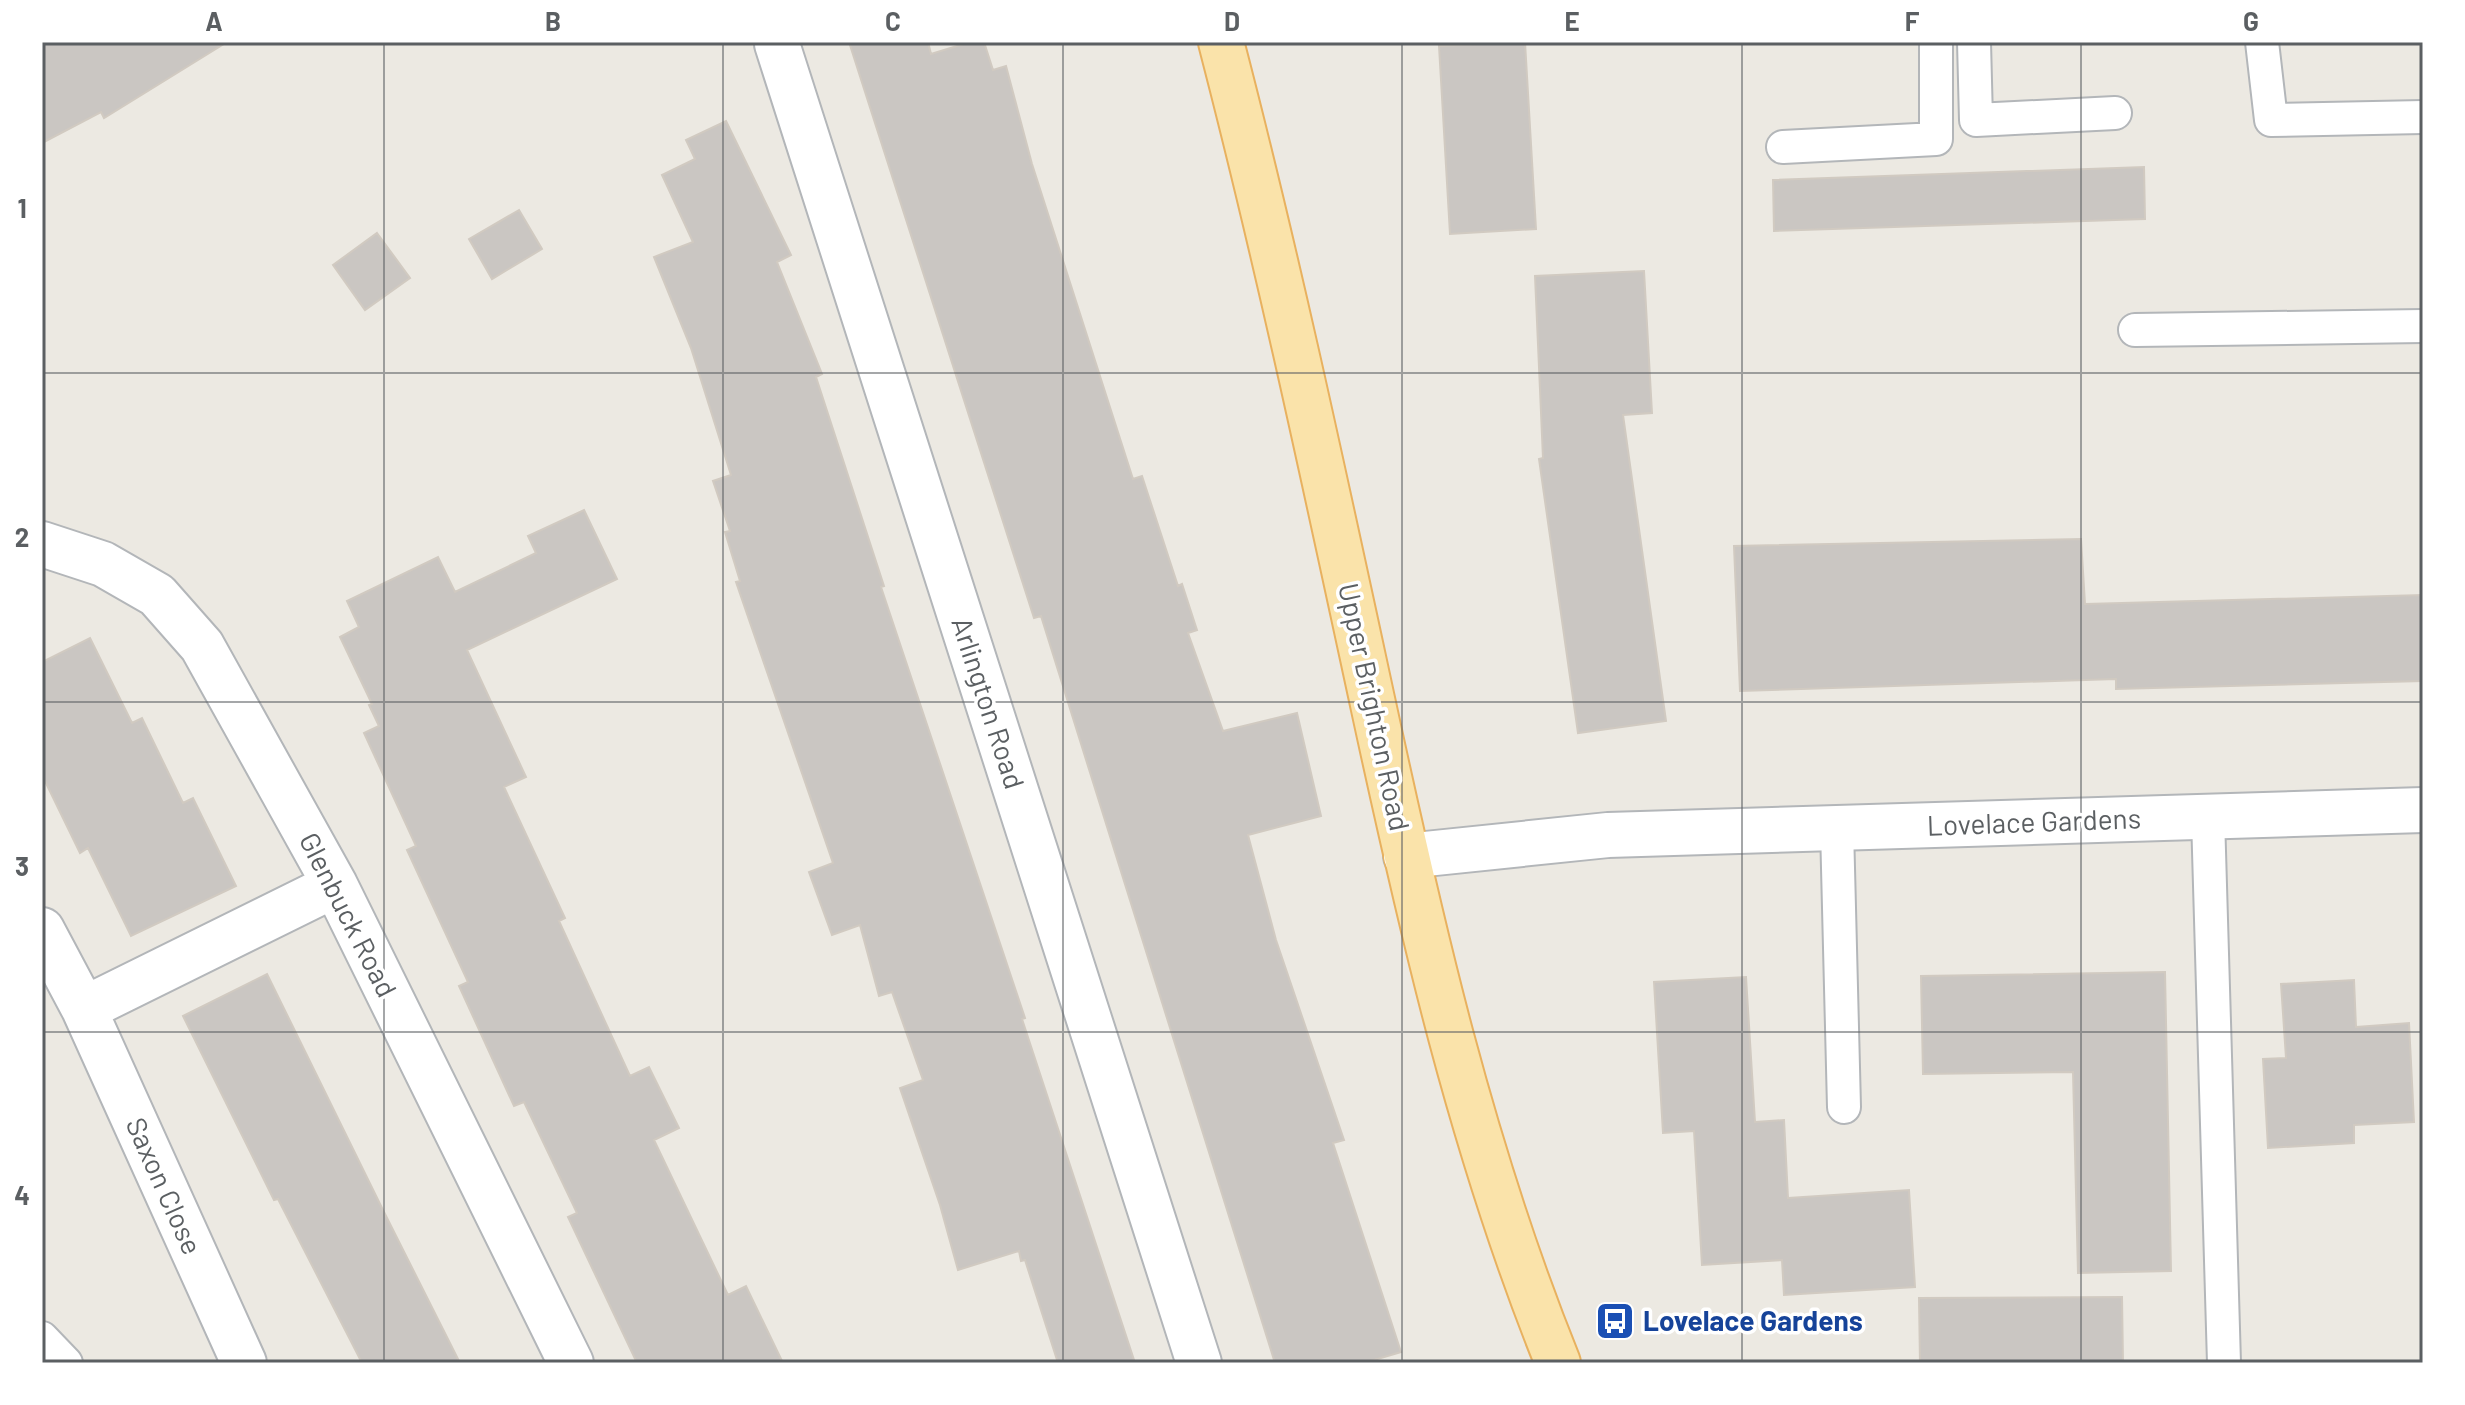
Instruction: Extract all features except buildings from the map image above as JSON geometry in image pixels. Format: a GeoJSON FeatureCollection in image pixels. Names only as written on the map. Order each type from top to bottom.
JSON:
{"type":"FeatureCollection","features":[{"type":"Feature","properties":{"kind":"main road","name":"Upper Brighton Road"},"geometry":{"type":"LineString","coordinates":[[1221,42],[1267,218],[1406,856],[1489,1172],[1558,1363]]}},
{"type":"Feature","properties":{"kind":"street","name":"Arlington Road"},"geometry":{"type":"LineString","coordinates":[[777,44],[1199,1363]]}},
{"type":"Feature","properties":{"kind":"street","name":"Glenbuck Road"},"geometry":{"type":"LineString","coordinates":[[42,544],[103,564],[157,595],[202,646],[335,885],[571,1363]]}},
{"type":"Feature","properties":{"kind":"street","name":"Lovelace Gardens"},"geometry":{"type":"LineString","coordinates":[[1406,856],[1608,835],[2423,810]]}},
{"type":"Feature","properties":{"kind":"street"},"geometry":{"type":"LineString","coordinates":[[84,1009],[335,885]]}},
{"type":"Feature","properties":{"kind":"street","name":"Saxon Close"},"geometry":{"type":"LineString","coordinates":[[42,930],[84,1009],[244,1363]]}},
{"type":"Feature","properties":{"kind":"lane"},"geometry":{"type":"LineString","coordinates":[[1783,147],[1936,139],[1936,42]]}},
{"type":"Feature","properties":{"kind":"lane"},"geometry":{"type":"LineString","coordinates":[[1974,42],[1976,120],[2115,113]]}},
{"type":"Feature","properties":{"kind":"lane"},"geometry":{"type":"LineString","coordinates":[[2262,42],[2271,120],[2423,117]]}},
{"type":"Feature","properties":{"kind":"lane"},"geometry":{"type":"LineString","coordinates":[[2135,330],[2423,326]]}},
{"type":"Feature","properties":{"kind":"lane"},"geometry":{"type":"LineString","coordinates":[[2208,817],[2224,1363]]}},
{"type":"Feature","properties":{"kind":"lane"},"geometry":{"type":"LineString","coordinates":[[1837,828],[1844,1107]]}},
{"type":"Feature","properties":{"kind":"lane"},"geometry":{"type":"LineString","coordinates":[[42,1338],[66,1363]]}},
{"type":"Feature","properties":{"kind":"place","name":"Lovelace Gardens"},"geometry":{"type":"Point","coordinates":[1615,1321]}}]}
